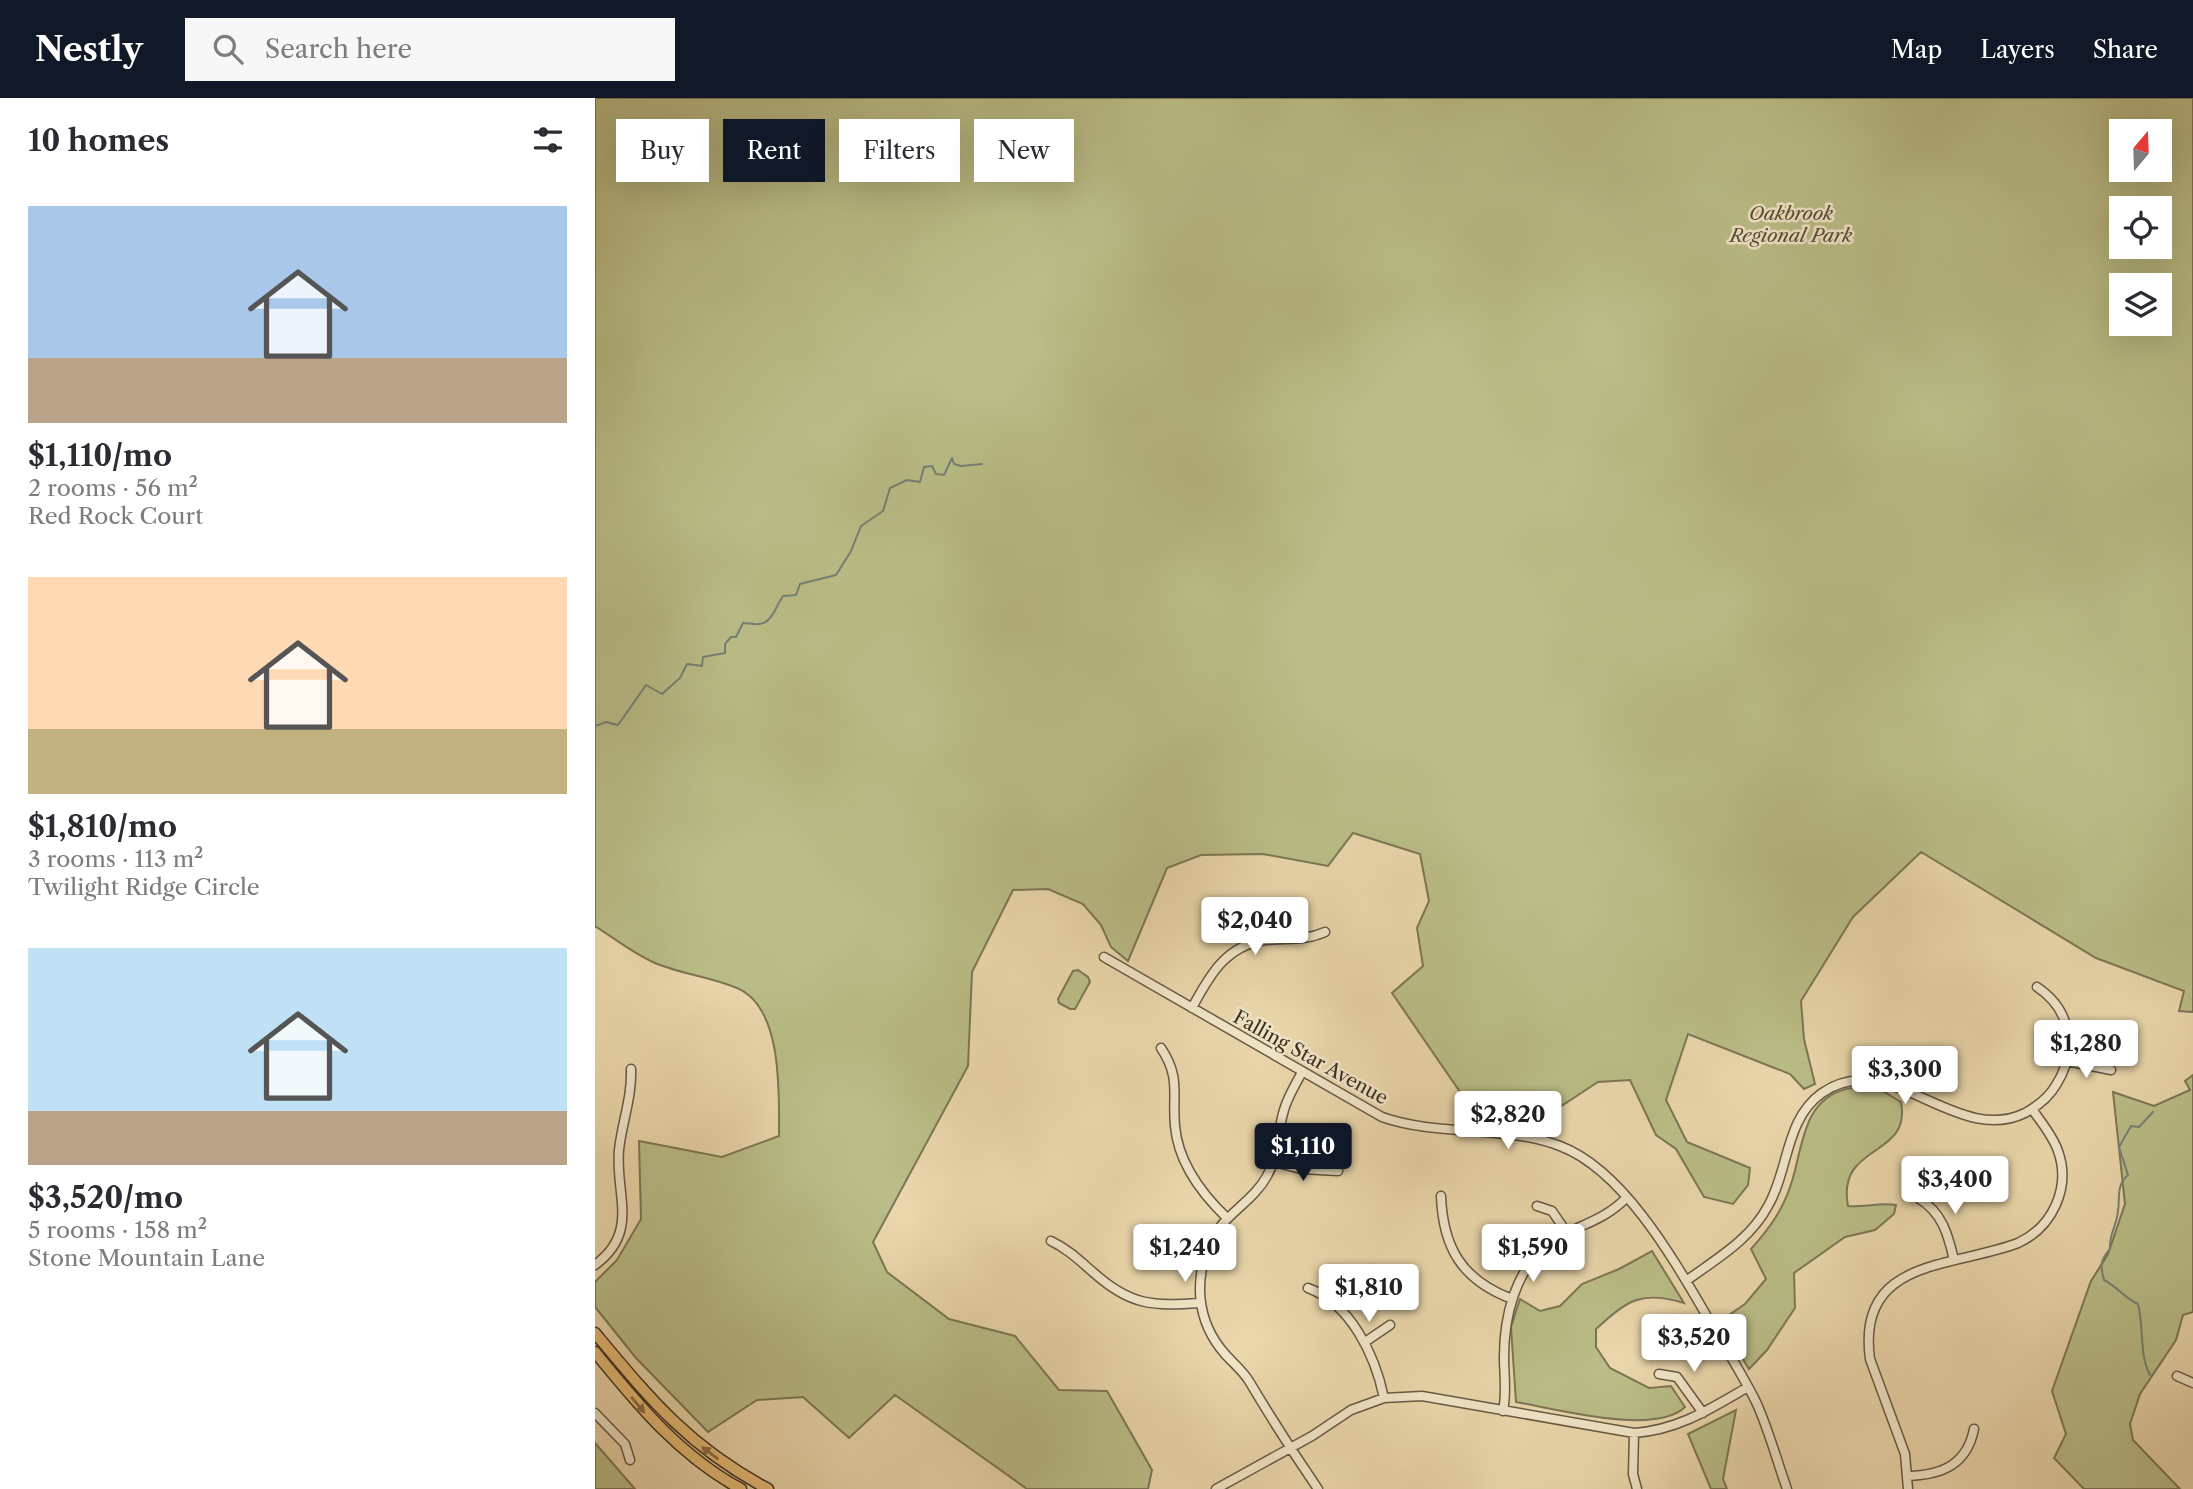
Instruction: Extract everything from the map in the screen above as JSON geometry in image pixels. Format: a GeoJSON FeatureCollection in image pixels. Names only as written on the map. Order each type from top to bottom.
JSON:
{"type":"FeatureCollection","features":[{"type":"Feature","properties":{"kind":"main road"},"geometry":{"type":"LineString","coordinates":[[595,1333],[658,1408],[685,1434],[740,1474],[768,1489]]}},
{"type":"Feature","properties":{"kind":"main road"},"geometry":{"type":"LineString","coordinates":[[595,1352],[650,1418],[678,1445],[741,1489]]}},
{"type":"Feature","properties":{"kind":"street"},"geometry":{"type":"LineString","coordinates":[[1192,1008],[1213,969],[1239,948],[1266,940],[1308,939],[1325,932]]}},
{"type":"Feature","properties":{"kind":"street","name":"Falling Star Avenue"},"geometry":{"type":"LineString","coordinates":[[1104,957],[1372,1111],[1396,1121],[1535,1139],[1562,1146],[1596,1166],[1660,1239],[1686,1281],[1748,1387],[1764,1422],[1787,1489]]}},
{"type":"Feature","properties":{"kind":"street"},"geometry":{"type":"LineString","coordinates":[[1686,1281],[1737,1244],[1758,1222],[1776,1189],[1798,1120],[1813,1100],[1832,1087],[1854,1081],[1880,1082],[1984,1120],[2008,1119],[2032,1109],[2053,1090],[2067,1060],[2069,1039],[2063,1016],[2049,995],[2037,987]]}},
{"type":"Feature","properties":{"kind":"street"},"geometry":{"type":"LineString","coordinates":[[1161,1048],[1171,1064],[1175,1078],[1174,1126],[1181,1153],[1205,1194],[1227,1218]]}},
{"type":"Feature","properties":{"kind":"street"},"geometry":{"type":"LineString","coordinates":[[2067,1060],[2111,1070]]}},
{"type":"Feature","properties":{"kind":"street"},"geometry":{"type":"LineString","coordinates":[[595,1265],[614,1245],[623,1221],[619,1152],[630,1098],[631,1069]]}},
{"type":"Feature","properties":{"kind":"street"},"geometry":{"type":"LineString","coordinates":[[1303,1072],[1284,1109],[1274,1162],[1257,1191],[1227,1218],[1213,1237],[1204,1257],[1199,1279],[1200,1303],[1213,1339],[1248,1379],[1290,1449],[1318,1489]]}},
{"type":"Feature","properties":{"kind":"street"},"geometry":{"type":"LineString","coordinates":[[1908,1489],[1905,1454],[1870,1359],[1870,1325],[1879,1301],[1897,1281],[1919,1269],[2022,1242],[2040,1228],[2054,1211],[2062,1186],[2061,1162],[2054,1141],[2032,1109]]}},
{"type":"Feature","properties":{"kind":"street"},"geometry":{"type":"LineString","coordinates":[[1274,1162],[1301,1169],[1338,1171]]}},
{"type":"Feature","properties":{"kind":"street"},"geometry":{"type":"LineString","coordinates":[[1441,1196],[1445,1233],[1459,1261],[1482,1285],[1512,1299]]}},
{"type":"Feature","properties":{"kind":"street"},"geometry":{"type":"LineString","coordinates":[[1503,1410],[1506,1388],[1504,1348],[1512,1299],[1527,1265],[1549,1243],[1601,1219],[1626,1198]]}},
{"type":"Feature","properties":{"kind":"street"},"geometry":{"type":"LineString","coordinates":[[1918,1198],[1933,1206],[1941,1219],[1948,1233],[1954,1260]]}},
{"type":"Feature","properties":{"kind":"street"},"geometry":{"type":"LineString","coordinates":[[1537,1206],[1552,1211],[1567,1233]]}},
{"type":"Feature","properties":{"kind":"street"},"geometry":{"type":"LineString","coordinates":[[1051,1241],[1066,1248],[1109,1287],[1128,1298],[1164,1305],[1200,1303]]}},
{"type":"Feature","properties":{"kind":"street"},"geometry":{"type":"LineString","coordinates":[[1308,1288],[1326,1294],[1333,1300],[1365,1342],[1377,1365],[1384,1398]]}},
{"type":"Feature","properties":{"kind":"street"},"geometry":{"type":"LineString","coordinates":[[1365,1342],[1390,1325]]}},
{"type":"Feature","properties":{"kind":"street"},"geometry":{"type":"LineString","coordinates":[[1659,1374],[1677,1377],[1703,1413]]}},
{"type":"Feature","properties":{"kind":"street"},"geometry":{"type":"LineString","coordinates":[[2177,1376],[2193,1383]]}},
{"type":"Feature","properties":{"kind":"street"},"geometry":{"type":"LineString","coordinates":[[1216,1489],[1290,1449],[1351,1410],[1384,1398],[1422,1396],[1634,1433],[1671,1428],[1748,1387]]}},
{"type":"Feature","properties":{"kind":"street"},"geometry":{"type":"LineString","coordinates":[[595,1413],[625,1444],[630,1460]]}},
{"type":"Feature","properties":{"kind":"street"},"geometry":{"type":"LineString","coordinates":[[1908,1476],[1933,1473],[1957,1462],[1968,1450],[1974,1429]]}},
{"type":"Feature","properties":{"kind":"street"},"geometry":{"type":"LineString","coordinates":[[1634,1433],[1633,1475],[1637,1489]]}},
{"type":"Feature","properties":{"kind":"green space","name":"Oakbrook Regional Park"},"geometry":{"type":"Polygon","coordinates":[[[595,98],[2193,98],[2193,1012],[2179,1011],[2184,991],[2096,958],[1921,852],[1853,917],[1801,1001],[1804,1039],[1815,1084],[1804,1089],[1790,1074],[1688,1034],[1666,1100],[1687,1142],[1750,1168],[1748,1185],[1733,1204],[1704,1197],[1676,1149],[1656,1135],[1630,1080],[1598,1082],[1528,1128],[1471,1118],[1460,1092],[1392,993],[1423,966],[1417,928],[1429,901],[1420,854],[1353,833],[1328,866],[1263,854],[1201,855],[1167,868],[1128,961],[1111,947],[1101,925],[1083,904],[1048,889],[1013,890],[972,972],[968,1066],[873,1242],[887,1272],[949,1319],[1015,1336],[1059,1390],[1107,1391],[1152,1470],[1148,1489],[1027,1489],[895,1395],[849,1438],[803,1397],[757,1400],[708,1432],[636,1358],[595,1307],[595,1282],[617,1260],[641,1219],[639,1141],[722,1157],[779,1136],[778,1076],[771,1032],[763,1013],[752,998],[727,984],[675,970],[632,951],[595,926],[595,98]]]}},
{"type":"Feature","properties":{"kind":"green space"},"geometry":{"type":"Polygon","coordinates":[[[1078,970],[1088,977],[1090,982],[1075,1009],[1070,1009],[1059,1003],[1058,999],[1073,971],[1078,970]]]}},
{"type":"Feature","properties":{"kind":"green space"},"geometry":{"type":"Polygon","coordinates":[[[2193,1075],[2193,1312],[2183,1315],[2176,1340],[2140,1394],[2130,1424],[2133,1440],[2180,1489],[2084,1489],[2054,1458],[2066,1434],[2052,1391],[2091,1281],[2108,1254],[2125,1204],[2113,1092],[2154,1106],[2190,1090],[2185,1081],[2193,1075]]]}},
{"type":"Feature","properties":{"kind":"green space"},"geometry":{"type":"Polygon","coordinates":[[[1850,1088],[1878,1088],[1901,1102],[1901,1120],[1896,1133],[1862,1160],[1853,1171],[1847,1185],[1848,1206],[1896,1205],[1894,1214],[1875,1230],[1845,1237],[1794,1273],[1795,1308],[1767,1350],[1749,1369],[1720,1321],[1745,1304],[1766,1279],[1751,1249],[1781,1209],[1792,1181],[1807,1126],[1821,1103],[1832,1095],[1850,1088]]]}},
{"type":"Feature","properties":{"kind":"green space"},"geometry":{"type":"Polygon","coordinates":[[[1652,1251],[1684,1303],[1657,1298],[1636,1300],[1617,1311],[1596,1329],[1596,1347],[1610,1368],[1649,1388],[1671,1386],[1685,1407],[1671,1415],[1629,1420],[1516,1402],[1511,1327],[1520,1299],[1540,1311],[1560,1306],[1582,1284],[1619,1269],[1652,1251]]]}},
{"type":"Feature","properties":{"kind":"green space"},"geometry":{"type":"Polygon","coordinates":[[[1736,1410],[1723,1479],[1727,1489],[1711,1489],[1688,1434],[1736,1410]]]}},
{"type":"Feature","properties":{"kind":"green space"},"geometry":{"type":"Polygon","coordinates":[[[595,1443],[635,1489],[595,1489],[595,1443]]]}},
{"type":"Feature","properties":{"kind":"waterway"},"geometry":{"type":"LineString","coordinates":[[595,726],[606,722],[618,725],[646,685],[662,694],[680,678],[687,664],[702,666],[703,657],[725,653],[725,644],[731,637],[736,637],[743,623],[765,622],[783,596],[796,595],[800,584],[836,575],[851,551],[861,526],[883,511],[890,488],[907,480],[920,482],[924,467],[932,466],[936,474],[944,475],[952,458],[954,464],[961,466],[982,464]]}},
{"type":"Feature","properties":{"kind":"waterway"},"geometry":{"type":"LineString","coordinates":[[2150,1375],[2144,1359],[2138,1304],[2104,1280],[2102,1267],[2110,1249],[2120,1187],[2128,1175],[2119,1147],[2131,1126],[2139,1127],[2153,1112]]}}]}
